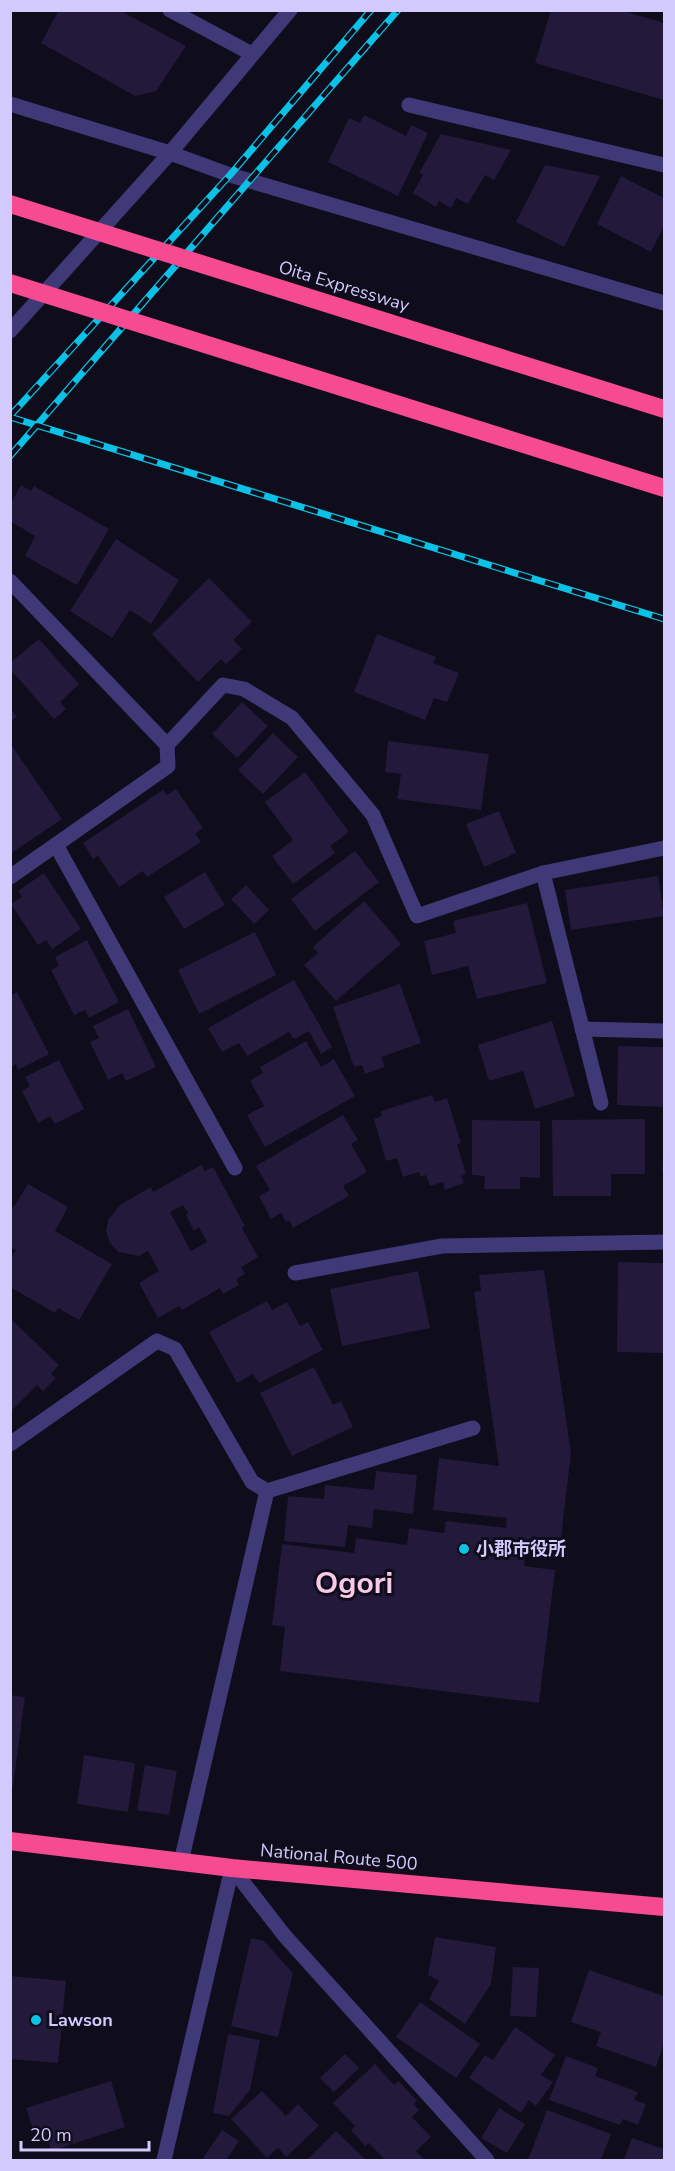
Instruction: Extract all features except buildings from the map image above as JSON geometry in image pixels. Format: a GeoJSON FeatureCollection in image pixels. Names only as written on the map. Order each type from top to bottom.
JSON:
{"type":"FeatureCollection","features":[{"type":"Feature","properties":{"kind":"highway","name":"Oita Expressway"},"geometry":{"type":"LineString","coordinates":[[10,204],[664,409]]}},
{"type":"Feature","properties":{"kind":"highway"},"geometry":{"type":"LineString","coordinates":[[10,283],[664,488]]}},
{"type":"Feature","properties":{"kind":"highway","name":"National Route 500"},"geometry":{"type":"LineString","coordinates":[[10,1840],[232,1868],[664,1907]]}},
{"type":"Feature","properties":{"kind":"street"},"geometry":{"type":"LineString","coordinates":[[170,10],[252,54]]}},
{"type":"Feature","properties":{"kind":"street"},"geometry":{"type":"LineString","coordinates":[[10,331],[170,153],[290,10]]}},
{"type":"Feature","properties":{"kind":"street"},"geometry":{"type":"LineString","coordinates":[[10,104],[170,153],[230,175],[664,303]]}},
{"type":"Feature","properties":{"kind":"street"},"geometry":{"type":"LineString","coordinates":[[409,105],[664,165]]}},
{"type":"Feature","properties":{"kind":"street"},"geometry":{"type":"LineString","coordinates":[[10,581],[167,745],[168,766],[10,877]]}},
{"type":"Feature","properties":{"kind":"street"},"geometry":{"type":"LineString","coordinates":[[167,745],[223,685],[244,689],[292,718],[373,815],[417,916],[543,873],[664,848]]}},
{"type":"Feature","properties":{"kind":"street"},"geometry":{"type":"LineString","coordinates":[[56,845],[235,1168]]}},
{"type":"Feature","properties":{"kind":"street"},"geometry":{"type":"LineString","coordinates":[[543,873],[601,1103]]}},
{"type":"Feature","properties":{"kind":"street"},"geometry":{"type":"LineString","coordinates":[[582,1029],[664,1031]]}},
{"type":"Feature","properties":{"kind":"street"},"geometry":{"type":"LineString","coordinates":[[295,1273],[442,1245],[664,1242]]}},
{"type":"Feature","properties":{"kind":"street"},"geometry":{"type":"LineString","coordinates":[[10,1444],[157,1341],[175,1350],[252,1482],[267,1491],[473,1428]]}},
{"type":"Feature","properties":{"kind":"street"},"geometry":{"type":"LineString","coordinates":[[181,1862],[267,1491]]}},
{"type":"Feature","properties":{"kind":"street"},"geometry":{"type":"LineString","coordinates":[[164,2160],[232,1868]]}},
{"type":"Feature","properties":{"kind":"street"},"geometry":{"type":"LineString","coordinates":[[232,1868],[284,1935],[487,2160]]}},
{"type":"Feature","properties":{"kind":"railway"},"geometry":{"type":"LineString","coordinates":[[10,416],[230,175],[371,10]]}},
{"type":"Feature","properties":{"kind":"railway"},"geometry":{"type":"LineString","coordinates":[[10,456],[398,10]]}},
{"type":"Feature","properties":{"kind":"railway"},"geometry":{"type":"LineString","coordinates":[[10,417],[664,619]]}},
{"type":"Feature","properties":{"kind":"place","name":"小郡市役所"},"geometry":{"type":"Point","coordinates":[464,1549]}},
{"type":"Feature","properties":{"kind":"place","name":"Lawson"},"geometry":{"type":"Point","coordinates":[36,2020]}},
{"type":"Feature","properties":{"kind":"district","name":"Ogori"},"geometry":{"type":"Point","coordinates":[354,1583]}}]}
